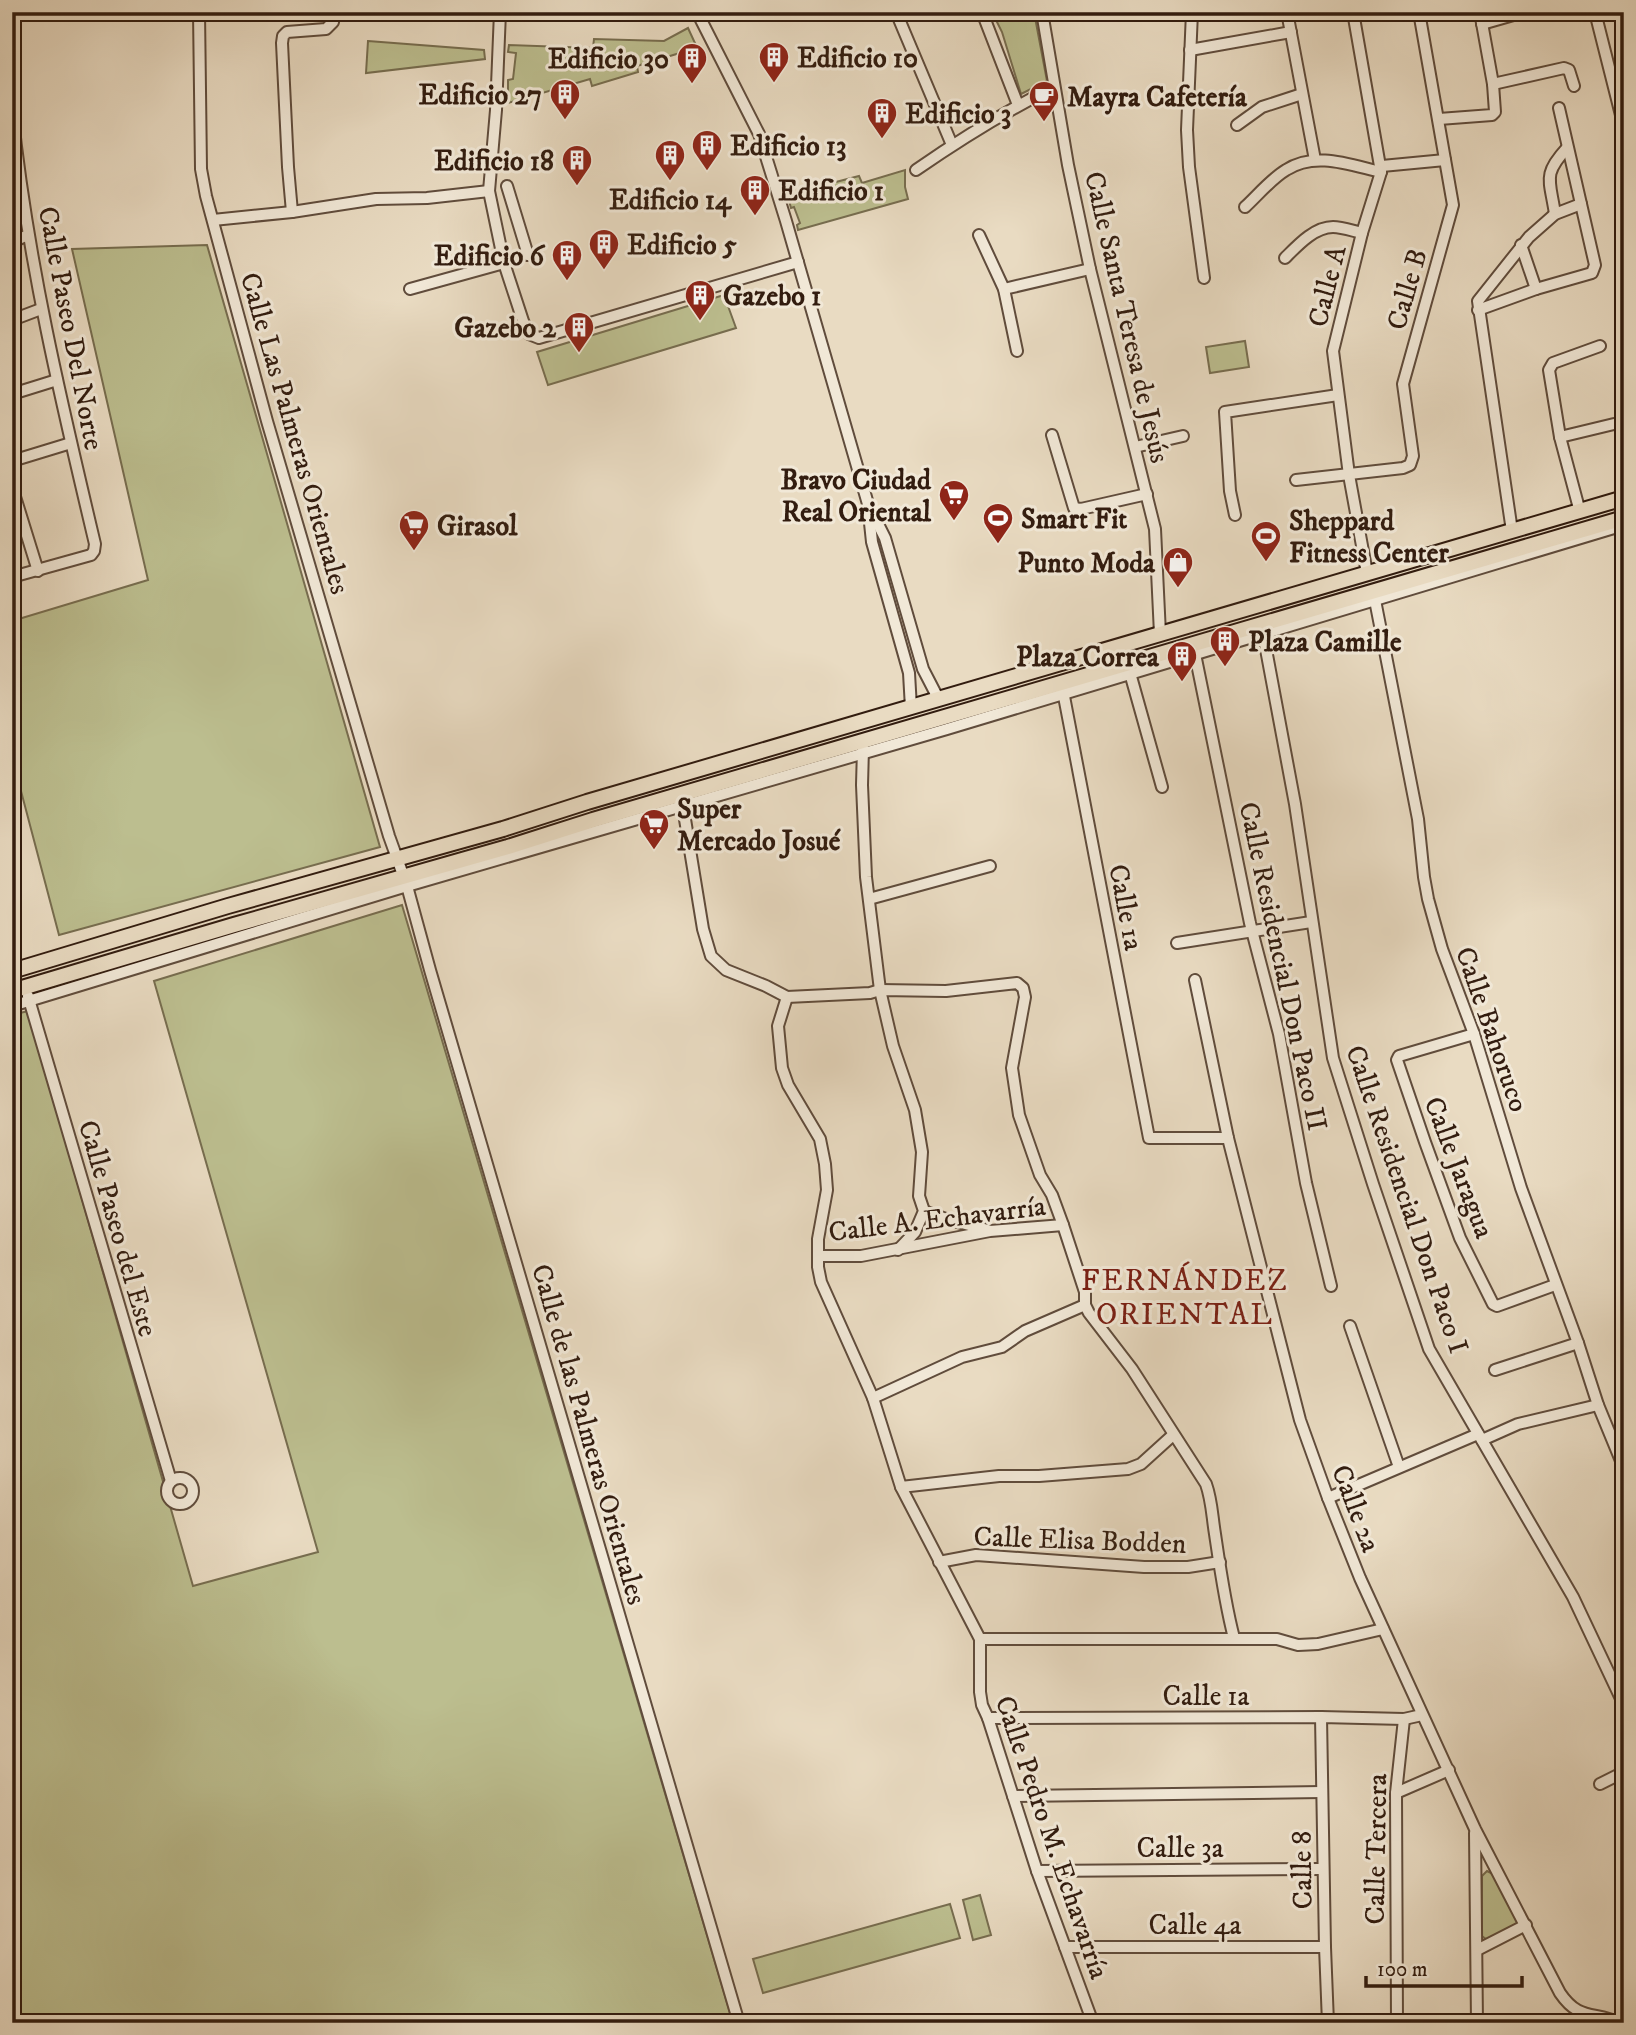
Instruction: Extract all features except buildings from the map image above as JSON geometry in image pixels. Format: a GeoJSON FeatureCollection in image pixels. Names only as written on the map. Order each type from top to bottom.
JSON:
{"type":"FeatureCollection","features":[{"type":"Feature","properties":{"kind":"main road"},"geometry":{"type":"LineString","coordinates":[[12,971],[1624,498]]}},
{"type":"Feature","properties":{"kind":"main road"},"geometry":{"type":"LineString","coordinates":[[23,993],[234,925],[405,882],[1263,629],[1624,518]]}},
{"type":"Feature","properties":{"kind":"street","name":"Calle Las Palmeras Orientales"},"geometry":{"type":"LineString","coordinates":[[199,12],[201,169],[206,196],[267,421],[397,859]]}},
{"type":"Feature","properties":{"kind":"street"},"geometry":{"type":"LineString","coordinates":[[292,212],[283,36],[287,32],[326,29],[333,22],[335,12]]}},
{"type":"Feature","properties":{"kind":"street"},"geometry":{"type":"LineString","coordinates":[[500,12],[489,191],[504,262],[528,334],[539,338],[798,262]]}},
{"type":"Feature","properties":{"kind":"street"},"geometry":{"type":"LineString","coordinates":[[698,12],[758,134],[778,192],[868,504],[872,542],[909,673],[911,708]]}},
{"type":"Feature","properties":{"kind":"street"},"geometry":{"type":"LineString","coordinates":[[896,12],[952,145]]}},
{"type":"Feature","properties":{"kind":"street"},"geometry":{"type":"LineString","coordinates":[[982,12],[1018,105]]}},
{"type":"Feature","properties":{"kind":"street","name":"Calle Santa Teresa de Jesús"},"geometry":{"type":"LineString","coordinates":[[1042,12],[1068,165],[1090,269],[1155,529],[1160,634]]}},
{"type":"Feature","properties":{"kind":"street"},"geometry":{"type":"LineString","coordinates":[[1192,12],[1187,131],[1189,167],[1204,278]]}},
{"type":"Feature","properties":{"kind":"street"},"geometry":{"type":"LineString","coordinates":[[1287,12],[1315,160]]}},
{"type":"Feature","properties":{"kind":"street","name":"Calle A"},"geometry":{"type":"LineString","coordinates":[[1353,12],[1382,169],[1362,233],[1333,351],[1349,475],[1367,573]]}},
{"type":"Feature","properties":{"kind":"street","name":"Calle B"},"geometry":{"type":"LineString","coordinates":[[1296,480],[1403,468],[1410,465],[1413,456],[1403,384],[1453,205],[1419,12]]}},
{"type":"Feature","properties":{"kind":"street"},"geometry":{"type":"LineString","coordinates":[[1439,119],[1492,115],[1495,112],[1481,18],[1524,12]]}},
{"type":"Feature","properties":{"kind":"street"},"geometry":{"type":"LineString","coordinates":[[1595,12],[1624,127]]}},
{"type":"Feature","properties":{"kind":"street"},"geometry":{"type":"LineString","coordinates":[[1190,50],[1291,32]]}},
{"type":"Feature","properties":{"kind":"street"},"geometry":{"type":"LineString","coordinates":[[1493,85],[1563,68],[1569,70],[1574,86]]}},
{"type":"Feature","properties":{"kind":"street"},"geometry":{"type":"LineString","coordinates":[[916,170],[1018,105],[1054,87]]}},
{"type":"Feature","properties":{"kind":"street"},"geometry":{"type":"LineString","coordinates":[[1237,125],[1262,107],[1302,94]]}},
{"type":"Feature","properties":{"kind":"street"},"geometry":{"type":"LineString","coordinates":[[1478,310],[1536,289],[1592,274],[1594,270],[1559,108]]}},
{"type":"Feature","properties":{"kind":"street","name":"Calle Paseo Del Norte"},"geometry":{"type":"LineString","coordinates":[[12,111],[15,167],[41,309],[95,544],[91,555],[38,571]]}},
{"type":"Feature","properties":{"kind":"street"},"geometry":{"type":"LineString","coordinates":[[1555,215],[1549,177],[1551,169],[1567,148]]}},
{"type":"Feature","properties":{"kind":"street"},"geometry":{"type":"LineString","coordinates":[[1245,206],[1284,171],[1298,163],[1331,161],[1382,169],[1445,160]]}},
{"type":"Feature","properties":{"kind":"street"},"geometry":{"type":"LineString","coordinates":[[507,186],[528,255]]}},
{"type":"Feature","properties":{"kind":"street"},"geometry":{"type":"LineString","coordinates":[[213,220],[292,212],[376,199],[427,198],[489,191]]}},
{"type":"Feature","properties":{"kind":"street"},"geometry":{"type":"LineString","coordinates":[[1512,531],[1478,310],[1479,297],[1539,227],[1555,215],[1581,204]]}},
{"type":"Feature","properties":{"kind":"street"},"geometry":{"type":"LineString","coordinates":[[1285,258],[1309,236],[1319,231],[1332,227],[1362,233]]}},
{"type":"Feature","properties":{"kind":"street"},"geometry":{"type":"LineString","coordinates":[[12,242],[28,235]]}},
{"type":"Feature","properties":{"kind":"street"},"geometry":{"type":"LineString","coordinates":[[979,235],[1004,289],[1017,351]]}},
{"type":"Feature","properties":{"kind":"street"},"geometry":{"type":"LineString","coordinates":[[1521,245],[1536,289]]}},
{"type":"Feature","properties":{"kind":"street"},"geometry":{"type":"LineString","coordinates":[[410,289],[504,262]]}},
{"type":"Feature","properties":{"kind":"street"},"geometry":{"type":"LineString","coordinates":[[1004,289],[1090,269]]}},
{"type":"Feature","properties":{"kind":"street"},"geometry":{"type":"LineString","coordinates":[[12,320],[41,309]]}},
{"type":"Feature","properties":{"kind":"street"},"geometry":{"type":"LineString","coordinates":[[1580,512],[1560,437],[1550,366],[1600,346]]}},
{"type":"Feature","properties":{"kind":"street"},"geometry":{"type":"LineString","coordinates":[[12,394],[57,380]]}},
{"type":"Feature","properties":{"kind":"street"},"geometry":{"type":"LineString","coordinates":[[1235,515],[1230,491],[1225,412],[1338,395]]}},
{"type":"Feature","properties":{"kind":"street"},"geometry":{"type":"LineString","coordinates":[[1560,437],[1614,424]]}},
{"type":"Feature","properties":{"kind":"street"},"geometry":{"type":"LineString","coordinates":[[1052,435],[1074,508],[1081,509],[1147,494]]}},
{"type":"Feature","properties":{"kind":"street"},"geometry":{"type":"LineString","coordinates":[[1135,447],[1183,436]]}},
{"type":"Feature","properties":{"kind":"street"},"geometry":{"type":"LineString","coordinates":[[12,461],[71,443]]}},
{"type":"Feature","properties":{"kind":"street"},"geometry":{"type":"LineString","coordinates":[[12,487],[38,571],[12,578]]}},
{"type":"Feature","properties":{"kind":"street"},"geometry":{"type":"LineString","coordinates":[[868,504],[885,538],[923,668],[939,700]]}},
{"type":"Feature","properties":{"kind":"street"},"geometry":{"type":"LineString","coordinates":[[1374,595],[1624,525]]}},
{"type":"Feature","properties":{"kind":"street"},"geometry":{"type":"LineString","coordinates":[[872,542],[885,538]]}},
{"type":"Feature","properties":{"kind":"street","name":"Calle Bahoruco"},"geometry":{"type":"LineString","coordinates":[[1374,595],[1418,819],[1423,877],[1442,949],[1474,1034],[1521,1188],[1555,1285],[1598,1405],[1624,1468]]}},
{"type":"Feature","properties":{"kind":"street"},"geometry":{"type":"LineString","coordinates":[[1062,688],[1130,673],[1195,654],[1263,629]]}},
{"type":"Feature","properties":{"kind":"street","name":"Calle Residencial Don Paco I"},"geometry":{"type":"LineString","coordinates":[[1263,629],[1293,790],[1311,922],[1337,1075],[1429,1349],[1573,1597],[1624,1705]]}},
{"type":"Feature","properties":{"kind":"street","name":"Calle Residencial Don Paco II"},"geometry":{"type":"LineString","coordinates":[[1195,654],[1253,932],[1279,1034],[1306,1183],[1331,1286]]}},
{"type":"Feature","properties":{"kind":"street"},"geometry":{"type":"LineString","coordinates":[[1130,673],[1162,787]]}},
{"type":"Feature","properties":{"kind":"street","name":"Calle 1a"},"geometry":{"type":"LineString","coordinates":[[1062,688],[1149,1138],[1228,1138]]}},
{"type":"Feature","properties":{"kind":"street"},"geometry":{"type":"LineString","coordinates":[[863,747],[866,877],[880,990],[892,1046],[908,1084],[915,1110],[922,1152],[919,1196],[924,1211],[915,1232],[898,1250]]}},
{"type":"Feature","properties":{"kind":"street"},"geometry":{"type":"LineString","coordinates":[[682,799],[703,929],[711,956],[726,970],[787,997],[870,993],[880,990],[946,990],[1017,982],[1023,988],[1025,997],[1012,1068],[1019,1115],[1040,1175],[1052,1195],[1063,1225],[1085,1292],[1085,1304],[1089,1313],[1132,1369],[1209,1491],[1234,1638]]}},
{"type":"Feature","properties":{"kind":"street","name":"Calle de las Palmeras Orientales"},"geometry":{"type":"LineString","coordinates":[[397,859],[739,2023]]}},
{"type":"Feature","properties":{"kind":"street"},"geometry":{"type":"LineString","coordinates":[[869,899],[990,866]]}},
{"type":"Feature","properties":{"kind":"street"},"geometry":{"type":"LineString","coordinates":[[1177,943],[1311,922]]}},
{"type":"Feature","properties":{"kind":"street","name":"Calle 2a"},"geometry":{"type":"LineString","coordinates":[[1195,981],[1228,1138],[1300,1420],[1328,1498],[1360,1578],[1475,1829],[1560,1993],[1578,2018]]}},
{"type":"Feature","properties":{"kind":"street"},"geometry":{"type":"LineString","coordinates":[[12,1006],[23,993]]}},
{"type":"Feature","properties":{"kind":"street","name":"Calle Paseo del Este"},"geometry":{"type":"LineString","coordinates":[[23,993],[171,1482]]}},
{"type":"Feature","properties":{"kind":"street","name":"Calle Pedro M. Echavarría"},"geometry":{"type":"LineString","coordinates":[[787,997],[778,1026],[782,1068],[788,1085],[820,1139],[825,1164],[827,1190],[818,1239],[821,1282],[873,1398],[901,1487],[980,1639],[982,1705],[1093,2023]]}},
{"type":"Feature","properties":{"kind":"street","name":"Calle Jaragua"},"geometry":{"type":"LineString","coordinates":[[1474,1034],[1399,1056],[1397,1060],[1460,1238],[1493,1304],[1497,1306],[1555,1285]]}},
{"type":"Feature","properties":{"kind":"street"},"geometry":{"type":"LineString","coordinates":[[924,1211],[990,1231]]}},
{"type":"Feature","properties":{"kind":"street","name":"Calle A. Echavarría"},"geometry":{"type":"LineString","coordinates":[[818,1256],[861,1256],[990,1231],[1063,1225]]}},
{"type":"Feature","properties":{"kind":"street"},"geometry":{"type":"LineString","coordinates":[[873,1398],[962,1357],[1002,1348],[1025,1331],[1085,1304]]}},
{"type":"Feature","properties":{"kind":"street"},"geometry":{"type":"LineString","coordinates":[[1350,1326],[1399,1468]]}},
{"type":"Feature","properties":{"kind":"street"},"geometry":{"type":"LineString","coordinates":[[1495,1370],[1578,1343]]}},
{"type":"Feature","properties":{"kind":"street"},"geometry":{"type":"LineString","coordinates":[[1328,1498],[1480,1437],[1518,1424],[1598,1405]]}},
{"type":"Feature","properties":{"kind":"street"},"geometry":{"type":"LineString","coordinates":[[901,1487],[999,1475],[1038,1476],[1128,1469],[1141,1464],[1173,1435]]}},
{"type":"Feature","properties":{"kind":"street","name":"Calle Elisa Bodden"},"geometry":{"type":"LineString","coordinates":[[939,1562],[976,1555],[1144,1567],[1188,1567],[1220,1562]]}},
{"type":"Feature","properties":{"kind":"street"},"geometry":{"type":"LineString","coordinates":[[980,1639],[1234,1638],[1277,1639],[1297,1645],[1318,1644],[1383,1629]]}},
{"type":"Feature","properties":{"kind":"street","name":"Calle 1a"},"geometry":{"type":"LineString","coordinates":[[988,1718],[1404,1719],[1423,1715]]}},
{"type":"Feature","properties":{"kind":"street","name":"Calle 8"},"geometry":{"type":"LineString","coordinates":[[1321,1717],[1328,2023]]}},
{"type":"Feature","properties":{"kind":"street","name":"Calle Tercera"},"geometry":{"type":"LineString","coordinates":[[1396,2023],[1396,1793],[1404,1719]]}},
{"type":"Feature","properties":{"kind":"street"},"geometry":{"type":"LineString","coordinates":[[1396,1793],[1449,1770]]}},
{"type":"Feature","properties":{"kind":"street"},"geometry":{"type":"LineString","coordinates":[[1600,1784],[1624,1772]]}},
{"type":"Feature","properties":{"kind":"street"},"geometry":{"type":"LineString","coordinates":[[1013,1796],[1322,1792]]}},
{"type":"Feature","properties":{"kind":"street"},"geometry":{"type":"LineString","coordinates":[[1475,1829],[1477,2023]]}},
{"type":"Feature","properties":{"kind":"street","name":"Calle 3a"},"geometry":{"type":"LineString","coordinates":[[1038,1871],[1323,1869]]}},
{"type":"Feature","properties":{"kind":"street"},"geometry":{"type":"LineString","coordinates":[[1477,1950],[1526,1925]]}},
{"type":"Feature","properties":{"kind":"street","name":"Calle 4a"},"geometry":{"type":"LineString","coordinates":[[1065,1947],[1325,1947]]}},
{"type":"Feature","properties":{"kind":"street"},"geometry":{"type":"LineString","coordinates":[[1578,2018],[1620,2023]]}},
{"type":"Feature","properties":{"kind":"green space"},"geometry":{"type":"Polygon","coordinates":[[[992,12],[1034,12],[1047,81],[1021,94],[1002,32],[992,12]]]}},
{"type":"Feature","properties":{"kind":"green space"},"geometry":{"type":"Polygon","coordinates":[[[688,28],[700,54],[696,56],[693,49],[637,66],[638,72],[592,86],[590,79],[508,103],[508,80],[513,79],[516,53],[508,52],[509,45],[593,48],[594,39],[664,41],[688,28]]]}},
{"type":"Feature","properties":{"kind":"green space"},"geometry":{"type":"Polygon","coordinates":[[[368,41],[484,50],[485,59],[366,73],[368,41]]]}},
{"type":"Feature","properties":{"kind":"green space"},"geometry":{"type":"Polygon","coordinates":[[[905,170],[908,199],[798,230],[797,225],[800,223],[788,197],[793,195],[795,201],[834,190],[832,183],[859,176],[862,183],[905,170]]]}},
{"type":"Feature","properties":{"kind":"green space"},"geometry":{"type":"Polygon","coordinates":[[[207,245],[380,847],[59,935],[12,757],[12,621],[148,580],[72,249],[207,245]]]}},
{"type":"Feature","properties":{"kind":"green space"},"geometry":{"type":"Polygon","coordinates":[[[724,295],[736,328],[548,385],[537,352],[724,295]]]}},
{"type":"Feature","properties":{"kind":"green space"},"geometry":{"type":"Polygon","coordinates":[[[1245,341],[1249,367],[1210,373],[1206,347],[1245,341]]]}},
{"type":"Feature","properties":{"kind":"green space"},"geometry":{"type":"Polygon","coordinates":[[[402,905],[733,2023],[12,2023],[12,1015],[28,1011],[193,1586],[318,1552],[154,981],[402,905]]]}},
{"type":"Feature","properties":{"kind":"green space"},"geometry":{"type":"Polygon","coordinates":[[[1487,1871],[1493,1874],[1518,1923],[1487,1940],[1482,1936],[1482,1876],[1487,1871]]]}},
{"type":"Feature","properties":{"kind":"green space"},"geometry":{"type":"Polygon","coordinates":[[[980,1895],[991,1935],[973,1940],[963,1900],[980,1895]]]}},
{"type":"Feature","properties":{"kind":"green space"},"geometry":{"type":"Polygon","coordinates":[[[950,1904],[960,1938],[763,1993],[753,1959],[950,1904]]]}},
{"type":"Feature","properties":{"kind":"place","name":"Edificio 10"},"geometry":{"type":"Point","coordinates":[774,84]}},
{"type":"Feature","properties":{"kind":"place","name":"Edificio 30"},"geometry":{"type":"Point","coordinates":[692,85]}},
{"type":"Feature","properties":{"kind":"place","name":"Edificio 27"},"geometry":{"type":"Point","coordinates":[565,121]}},
{"type":"Feature","properties":{"kind":"place","name":"Mayra Cafetería"},"geometry":{"type":"Point","coordinates":[1044,123]}},
{"type":"Feature","properties":{"kind":"place","name":"Edificio 3"},"geometry":{"type":"Point","coordinates":[882,140]}},
{"type":"Feature","properties":{"kind":"place","name":"Edificio 13"},"geometry":{"type":"Point","coordinates":[707,172]}},
{"type":"Feature","properties":{"kind":"place","name":"Edificio 14"},"geometry":{"type":"Point","coordinates":[670,182]}},
{"type":"Feature","properties":{"kind":"place","name":"Edificio 18"},"geometry":{"type":"Point","coordinates":[577,187]}},
{"type":"Feature","properties":{"kind":"place","name":"Edificio 1"},"geometry":{"type":"Point","coordinates":[755,217]}},
{"type":"Feature","properties":{"kind":"place","name":"Edificio 5"},"geometry":{"type":"Point","coordinates":[604,271]}},
{"type":"Feature","properties":{"kind":"place","name":"Edificio 6"},"geometry":{"type":"Point","coordinates":[567,282]}},
{"type":"Feature","properties":{"kind":"place","name":"Gazebo 1"},"geometry":{"type":"Point","coordinates":[700,322]}},
{"type":"Feature","properties":{"kind":"place","name":"Gazebo 2"},"geometry":{"type":"Point","coordinates":[579,354]}},
{"type":"Feature","properties":{"kind":"place","name":"Bravo Ciudad Real Oriental"},"geometry":{"type":"Point","coordinates":[954,522]}},
{"type":"Feature","properties":{"kind":"place","name":"Smart Fit"},"geometry":{"type":"Point","coordinates":[998,545]}},
{"type":"Feature","properties":{"kind":"place","name":"Girasol"},"geometry":{"type":"Point","coordinates":[414,552]}},
{"type":"Feature","properties":{"kind":"place","name":"Sheppard Fitness Center"},"geometry":{"type":"Point","coordinates":[1266,563]}},
{"type":"Feature","properties":{"kind":"place","name":"Punto Moda"},"geometry":{"type":"Point","coordinates":[1178,589]}},
{"type":"Feature","properties":{"kind":"place","name":"Plaza Camille"},"geometry":{"type":"Point","coordinates":[1225,668]}},
{"type":"Feature","properties":{"kind":"place","name":"Plaza Correa"},"geometry":{"type":"Point","coordinates":[1182,683]}},
{"type":"Feature","properties":{"kind":"place","name":"Super Mercado Josué"},"geometry":{"type":"Point","coordinates":[654,851]}},
{"type":"Feature","properties":{"kind":"district","name":"FERNÁNDEZ ORIENTAL"},"geometry":{"type":"Point","coordinates":[1185,1297]}}]}
